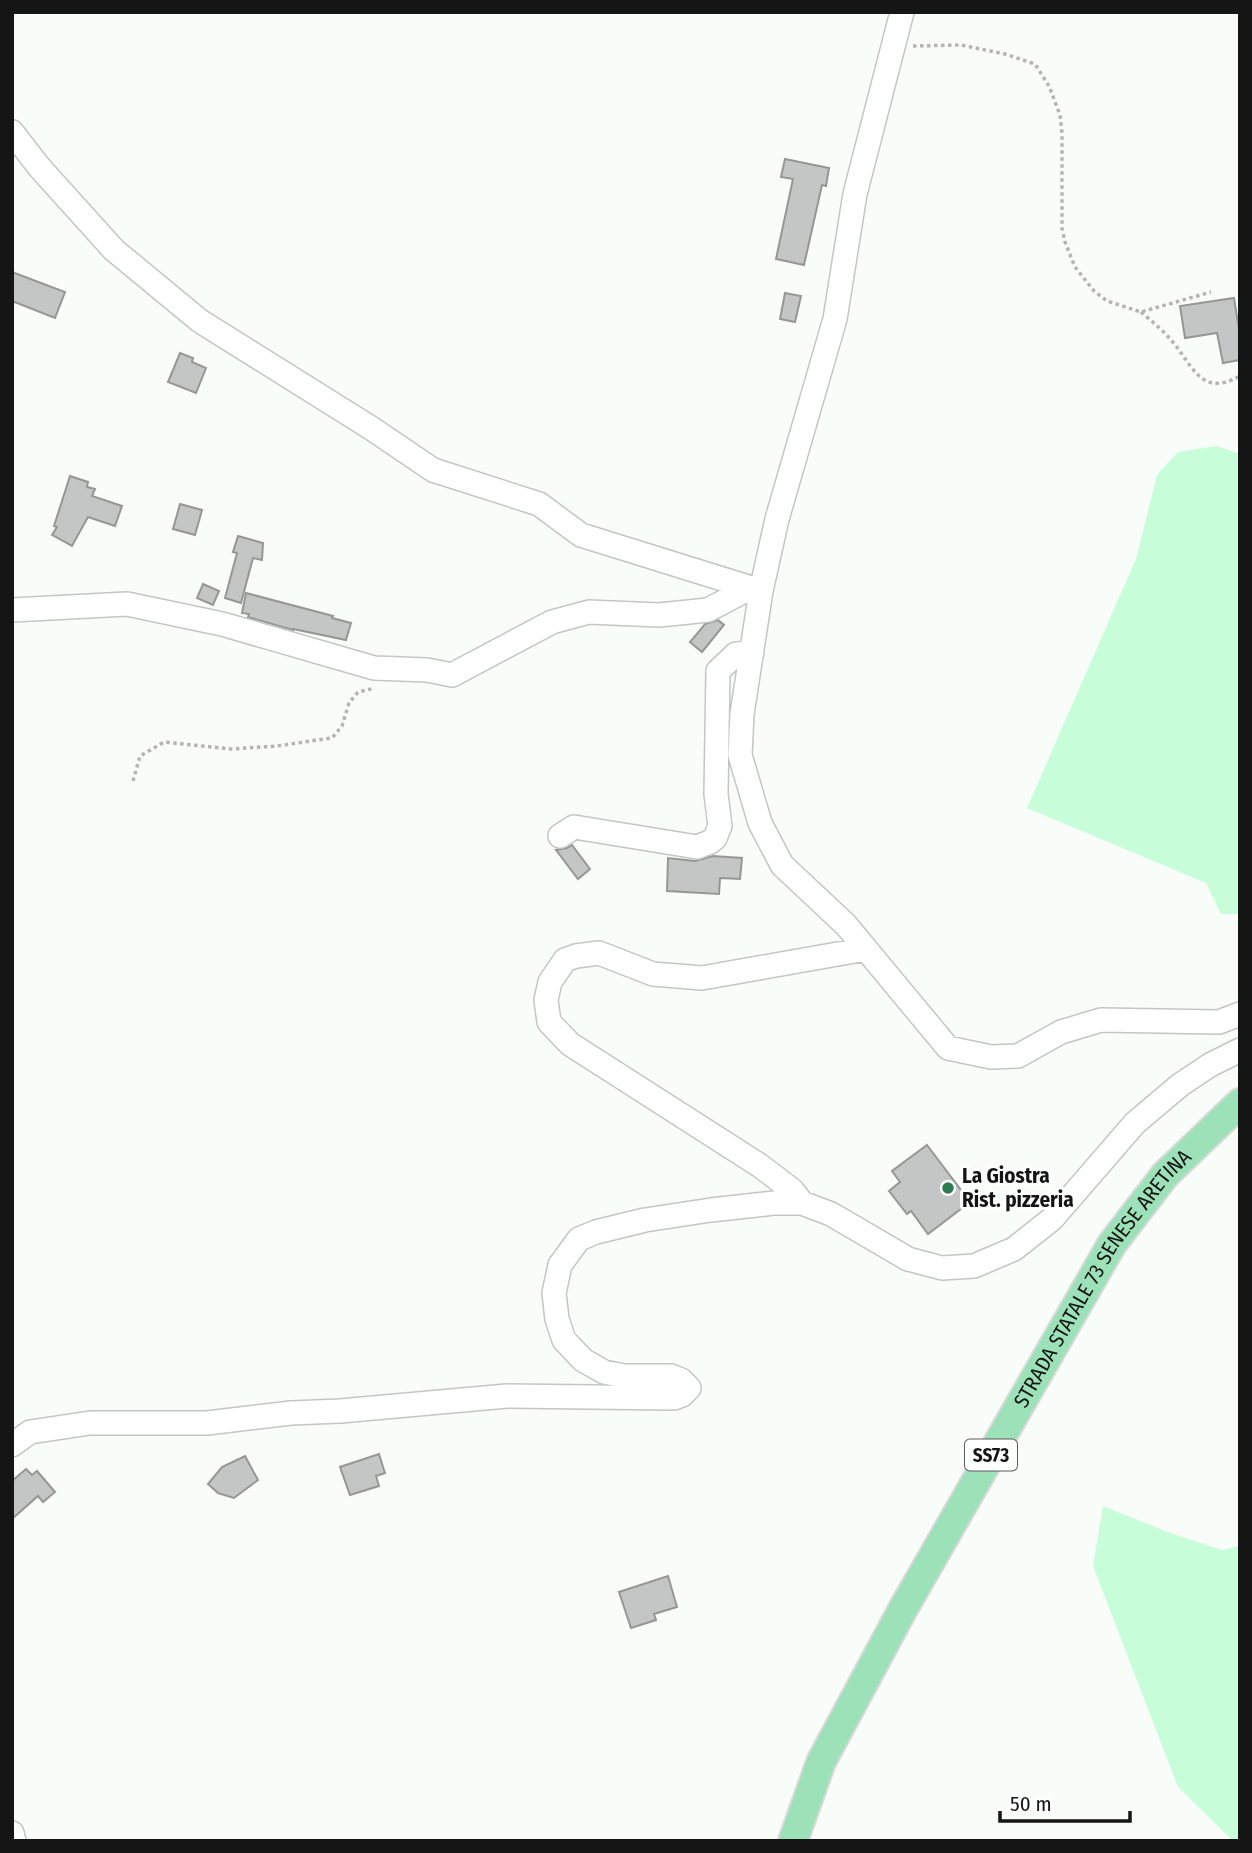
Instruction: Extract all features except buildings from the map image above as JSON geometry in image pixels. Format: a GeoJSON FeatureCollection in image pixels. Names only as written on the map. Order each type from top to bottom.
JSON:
{"type":"FeatureCollection","features":[{"type":"Feature","properties":{"kind":"main road","name":"STRADA STATALE 73 SENESE ARETINA"},"geometry":{"type":"LineString","coordinates":[[793,1841],[821,1762],[903,1609],[1112,1244],[1165,1175],[1240,1103]]}},
{"type":"Feature","properties":{"kind":"street"},"geometry":{"type":"LineString","coordinates":[[902,12],[855,194],[835,319],[755,589],[752,653],[742,715],[740,755],[760,823],[782,865],[846,925],[948,1048],[991,1057],[1018,1056],[1061,1032],[1101,1020],[1219,1022],[1240,1014]]}},
{"type":"Feature","properties":{"kind":"street"},"geometry":{"type":"LineString","coordinates":[[12,132],[40,168],[114,250],[200,321],[433,470],[539,504],[582,535],[755,589]]}},
{"type":"Feature","properties":{"kind":"street"},"geometry":{"type":"LineString","coordinates":[[12,610],[127,604],[222,624],[374,668],[427,670],[452,675],[552,622],[589,612],[659,615],[708,610],[755,589]]}},
{"type":"Feature","properties":{"kind":"street"},"geometry":{"type":"LineString","coordinates":[[560,836],[574,827],[698,847],[715,838],[720,826],[716,794],[718,671],[736,654],[752,653]]}},
{"type":"Feature","properties":{"kind":"street"},"geometry":{"type":"LineString","coordinates":[[802,1203],[792,1190],[759,1166],[570,1044],[550,1022],[547,1000],[550,982],[565,960],[588,954],[599,953],[653,974],[702,978],[866,949]]}},
{"type":"Feature","properties":{"kind":"street"},"geometry":{"type":"LineString","coordinates":[[12,1445],[30,1432],[90,1423],[207,1423],[291,1413],[507,1396],[674,1398],[689,1388],[681,1380],[671,1376],[624,1376],[604,1372],[583,1360],[564,1340],[557,1319],[554,1293],[560,1265],[579,1239],[632,1223],[711,1209],[802,1203],[831,1214],[908,1259],[942,1268],[974,1266],[1014,1249],[1052,1219],[1135,1123],[1210,1065],[1240,1050]]}},
{"type":"Feature","properties":{"kind":"street"},"geometry":{"type":"LineString","coordinates":[[12,1833],[14,1841]]}},
{"type":"Feature","properties":{"kind":"path"},"geometry":{"type":"LineString","coordinates":[[893,46],[961,46],[1005,54],[1035,64],[1049,86],[1059,115],[1062,132],[1062,228],[1069,255],[1084,280],[1107,301],[1142,312],[1172,340],[1196,375],[1217,383],[1240,376]]}},
{"type":"Feature","properties":{"kind":"path"},"geometry":{"type":"LineString","coordinates":[[1142,312],[1211,292]]}},
{"type":"Feature","properties":{"kind":"path"},"geometry":{"type":"LineString","coordinates":[[133,781],[140,755],[164,742],[232,749],[332,738],[342,726],[349,703],[358,692],[379,688]]}},
{"type":"Feature","properties":{"kind":"green space"},"geometry":{"type":"Polygon","coordinates":[[[1217,446],[1240,454],[1240,914],[1221,914],[1206,883],[1027,808],[1136,559],[1157,475],[1178,452],[1217,446]]]}},
{"type":"Feature","properties":{"kind":"green space"},"geometry":{"type":"Polygon","coordinates":[[[1103,1506],[1222,1550],[1240,1546],[1240,1841],[1233,1841],[1178,1787],[1093,1566],[1103,1506]]]}},
{"type":"Feature","properties":{"kind":"place","name":"La Giostra Rist. pizzeria"},"geometry":{"type":"Point","coordinates":[948,1188]}}]}
